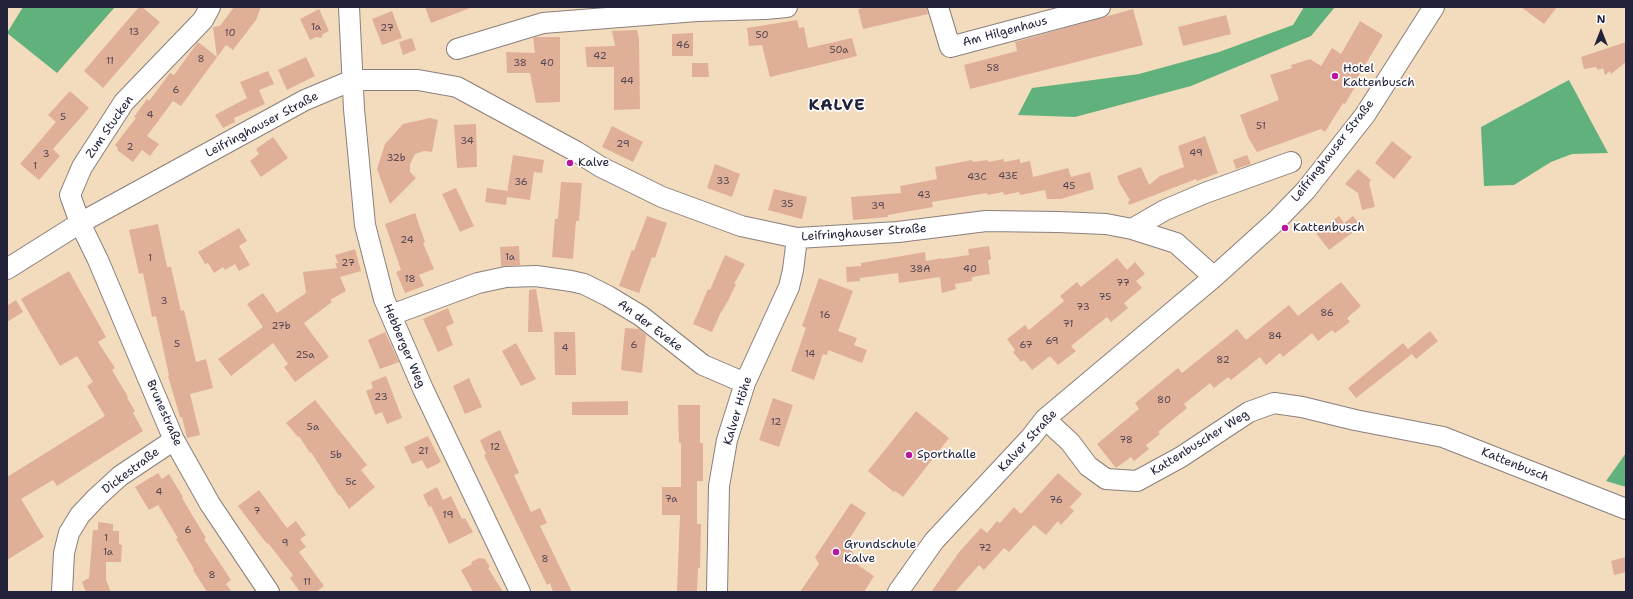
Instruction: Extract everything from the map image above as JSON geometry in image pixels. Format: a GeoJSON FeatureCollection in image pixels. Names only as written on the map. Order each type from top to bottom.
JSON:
{"type":"FeatureCollection","features":[{"type":"Feature","properties":{"kind":"street","name":"Zum Stucken"},"geometry":{"type":"LineString","coordinates":[[80,223],[70,195],[82,167],[124,102],[203,20],[210,7]]}},
{"type":"Feature","properties":{"kind":"street"},"geometry":{"type":"LineString","coordinates":[[350,7],[353,80]]}},
{"type":"Feature","properties":{"kind":"street"},"geometry":{"type":"LineString","coordinates":[[457,49],[543,23],[697,11],[787,7]]}},
{"type":"Feature","properties":{"kind":"street","name":"Am Hilgenhaus"},"geometry":{"type":"LineString","coordinates":[[938,7],[950,47],[1100,7]]}},
{"type":"Feature","properties":{"kind":"street","name":"Leifringhauser Straße"},"geometry":{"type":"LineString","coordinates":[[7,269],[80,223],[305,100],[353,80],[418,80],[456,87],[601,166],[662,197],[741,226],[797,238],[898,232],[986,221],[1106,224],[1132,229],[1176,243],[1214,277],[1276,221],[1306,190],[1365,114],[1434,7]]}},
{"type":"Feature","properties":{"kind":"street","name":"Hebberger Weg"},"geometry":{"type":"LineString","coordinates":[[353,80],[357,151],[365,225],[384,299],[423,390],[520,592]]}},
{"type":"Feature","properties":{"kind":"street"},"geometry":{"type":"LineString","coordinates":[[1132,229],[1165,210],[1205,193],[1291,162]]}},
{"type":"Feature","properties":{"kind":"street","name":"Brunestraße"},"geometry":{"type":"LineString","coordinates":[[80,223],[98,260],[174,440],[210,504],[269,592]]}},
{"type":"Feature","properties":{"kind":"street","name":"Kalver Höhe"},"geometry":{"type":"LineString","coordinates":[[717,592],[719,486],[728,440],[745,383],[789,287],[793,270],[797,238]]}},
{"type":"Feature","properties":{"kind":"street","name":"An der Eveke"},"geometry":{"type":"LineString","coordinates":[[391,315],[478,283],[506,277],[536,276],[571,281],[584,284],[608,296],[641,316],[703,365],[745,383]]}},
{"type":"Feature","properties":{"kind":"street","name":"Kalver Straße"},"geometry":{"type":"LineString","coordinates":[[898,592],[934,541],[1031,437],[1045,419],[1214,277]]}},
{"type":"Feature","properties":{"kind":"street","name":"Kattenbuscher Weg"},"geometry":{"type":"LineString","coordinates":[[1045,419],[1070,442],[1088,466],[1106,479],[1137,481],[1181,457],[1249,412],[1274,403],[1302,407],[1355,420]]}},
{"type":"Feature","properties":{"kind":"street","name":"Kattenbusch"},"geometry":{"type":"LineString","coordinates":[[1355,420],[1443,437],[1626,509]]}},
{"type":"Feature","properties":{"kind":"street","name":"Dickestraße"},"geometry":{"type":"LineString","coordinates":[[62,592],[64,552],[69,533],[80,514],[120,476],[174,440]]}},
{"type":"Feature","properties":{"kind":"green space"},"geometry":{"type":"Polygon","coordinates":[[[23,7],[115,7],[57,73],[7,33],[23,7]]]}},
{"type":"Feature","properties":{"kind":"green space"},"geometry":{"type":"Polygon","coordinates":[[[1304,7],[1335,7],[1311,36],[1191,86],[1075,117],[1018,115],[1032,88],[1139,74],[1219,52],[1293,25],[1304,7]]]}},
{"type":"Feature","properties":{"kind":"green space"},"geometry":{"type":"Polygon","coordinates":[[[1569,80],[1608,153],[1572,154],[1551,162],[1514,185],[1484,186],[1481,127],[1569,80]]]}},
{"type":"Feature","properties":{"kind":"green space"},"geometry":{"type":"Polygon","coordinates":[[[1626,453],[1626,487],[1606,481],[1626,453]]]}},
{"type":"Feature","properties":{"kind":"building"},"geometry":{"type":"Polygon","coordinates":[[[139,7],[142,7],[160,22],[103,88],[84,71],[139,7]]]}},
{"type":"Feature","properties":{"kind":"building"},"geometry":{"type":"Polygon","coordinates":[[[234,7],[261,7],[256,20],[233,50],[226,45],[181,106],[173,101],[147,136],[159,144],[150,156],[142,150],[133,162],[117,150],[118,148],[115,145],[136,118],[134,117],[147,99],[149,101],[170,73],[174,75],[198,42],[217,57],[213,27],[220,26],[234,7]]]}},
{"type":"Feature","properties":{"kind":"building"},"geometry":{"type":"Polygon","coordinates":[[[425,7],[470,7],[470,8],[431,23],[425,7]]]}},
{"type":"Feature","properties":{"kind":"building"},"geometry":{"type":"Polygon","coordinates":[[[868,7],[927,7],[928,14],[863,29],[858,9],[868,7]]]}},
{"type":"Feature","properties":{"kind":"building"},"geometry":{"type":"Polygon","coordinates":[[[1521,7],[1557,7],[1544,24],[1521,7]]]}},
{"type":"Feature","properties":{"kind":"building"},"geometry":{"type":"Polygon","coordinates":[[[319,9],[329,31],[323,34],[321,38],[316,37],[310,40],[300,19],[319,9]]]}},
{"type":"Feature","properties":{"kind":"building"},"geometry":{"type":"Polygon","coordinates":[[[1133,9],[1143,45],[970,89],[964,65],[1017,51],[1015,42],[1133,9]]]}},
{"type":"Feature","properties":{"kind":"building"},"geometry":{"type":"Polygon","coordinates":[[[392,11],[402,38],[382,45],[372,19],[392,11]]]}},
{"type":"Feature","properties":{"kind":"building"},"geometry":{"type":"Polygon","coordinates":[[[1226,15],[1231,34],[1183,46],[1178,27],[1226,15]]]}},
{"type":"Feature","properties":{"kind":"building"},"geometry":{"type":"Polygon","coordinates":[[[797,20],[799,28],[804,27],[808,48],[852,38],[857,56],[770,77],[762,45],[749,46],[747,28],[797,20]]]}},
{"type":"Feature","properties":{"kind":"building","name":"Hotel Kattenbusch"},"geometry":{"type":"Polygon","coordinates":[[[1360,21],[1383,35],[1353,85],[1355,87],[1345,104],[1343,103],[1325,132],[1321,129],[1257,152],[1249,139],[1240,115],[1279,100],[1270,75],[1292,68],[1291,65],[1310,59],[1321,66],[1332,48],[1341,54],[1360,21]]]}},
{"type":"Feature","properties":{"kind":"building"},"geometry":{"type":"Polygon","coordinates":[[[637,30],[639,39],[640,109],[614,110],[614,67],[587,67],[585,47],[615,46],[612,31],[637,30]]]}},
{"type":"Feature","properties":{"kind":"building"},"geometry":{"type":"Polygon","coordinates":[[[693,33],[693,56],[672,56],[672,34],[693,33]]]}},
{"type":"Feature","properties":{"kind":"building"},"geometry":{"type":"Polygon","coordinates":[[[560,37],[560,102],[536,103],[530,73],[507,73],[506,52],[535,53],[533,38],[560,37]]]}},
{"type":"Feature","properties":{"kind":"building"},"geometry":{"type":"Polygon","coordinates":[[[412,38],[416,50],[403,55],[399,42],[412,38]]]}},
{"type":"Feature","properties":{"kind":"building"},"geometry":{"type":"Polygon","coordinates":[[[1626,42],[1626,62],[1611,74],[1610,71],[1605,75],[1603,68],[1598,70],[1596,67],[1584,69],[1581,57],[1626,42]]]}},
{"type":"Feature","properties":{"kind":"building"},"geometry":{"type":"Polygon","coordinates":[[[306,57],[315,76],[287,90],[278,70],[306,57]]]}},
{"type":"Feature","properties":{"kind":"building"},"geometry":{"type":"Polygon","coordinates":[[[692,63],[708,63],[709,77],[692,77],[692,63]]]}},
{"type":"Feature","properties":{"kind":"building"},"geometry":{"type":"Polygon","coordinates":[[[268,71],[274,84],[259,90],[265,104],[234,118],[235,122],[223,128],[215,115],[247,98],[240,82],[268,71]]]}},
{"type":"Feature","properties":{"kind":"building"},"geometry":{"type":"Polygon","coordinates":[[[70,91],[89,108],[53,149],[60,156],[39,180],[20,164],[56,122],[48,115],[70,91]]]}},
{"type":"Feature","properties":{"kind":"building"},"geometry":{"type":"Polygon","coordinates":[[[430,118],[438,120],[432,152],[424,151],[415,154],[410,164],[410,172],[416,178],[390,204],[377,169],[385,144],[403,124],[430,118]]]}},
{"type":"Feature","properties":{"kind":"building"},"geometry":{"type":"Polygon","coordinates":[[[476,124],[477,167],[457,168],[454,125],[476,124]]]}},
{"type":"Feature","properties":{"kind":"building"},"geometry":{"type":"Polygon","coordinates":[[[612,126],[643,142],[633,162],[602,147],[612,126]]]}},
{"type":"Feature","properties":{"kind":"building"},"geometry":{"type":"Polygon","coordinates":[[[1205,136],[1218,173],[1197,181],[1196,179],[1129,205],[1128,202],[1130,200],[1117,176],[1141,167],[1149,185],[1160,176],[1184,167],[1178,146],[1205,136]]]}},
{"type":"Feature","properties":{"kind":"building"},"geometry":{"type":"Polygon","coordinates":[[[273,137],[288,158],[261,177],[250,161],[259,154],[256,149],[273,137]]]}},
{"type":"Feature","properties":{"kind":"building"},"geometry":{"type":"Polygon","coordinates":[[[1392,141],[1412,157],[1394,179],[1375,163],[1392,141]]]}},
{"type":"Feature","properties":{"kind":"building"},"geometry":{"type":"Polygon","coordinates":[[[513,155],[544,160],[542,173],[534,172],[530,200],[507,197],[506,205],[485,202],[487,188],[507,191],[513,155]]]}},
{"type":"Feature","properties":{"kind":"building"},"geometry":{"type":"Polygon","coordinates":[[[1247,155],[1251,164],[1236,169],[1233,160],[1247,155]]]}},
{"type":"Feature","properties":{"kind":"building"},"geometry":{"type":"Polygon","coordinates":[[[1004,159],[1004,162],[1020,159],[1020,163],[1030,161],[1033,177],[1068,168],[1071,177],[1090,172],[1094,189],[1061,199],[1047,199],[1045,190],[1020,195],[1019,192],[1004,195],[1003,192],[988,195],[987,193],[932,202],[933,207],[888,215],[888,217],[853,220],[851,197],[901,193],[900,186],[937,179],[935,167],[972,160],[973,162],[988,160],[988,162],[1004,159]]]}},
{"type":"Feature","properties":{"kind":"building"},"geometry":{"type":"Polygon","coordinates":[[[715,164],[740,174],[732,197],[707,188],[715,164]]]}},
{"type":"Feature","properties":{"kind":"building"},"geometry":{"type":"Polygon","coordinates":[[[1358,169],[1371,180],[1369,183],[1375,207],[1362,210],[1358,193],[1345,184],[1358,169]]]}},
{"type":"Feature","properties":{"kind":"building"},"geometry":{"type":"Polygon","coordinates":[[[561,182],[582,183],[579,221],[576,221],[573,259],[552,257],[555,219],[558,219],[561,182]]]}},
{"type":"Feature","properties":{"kind":"building"},"geometry":{"type":"Polygon","coordinates":[[[456,188],[474,226],[460,232],[442,194],[456,188]]]}},
{"type":"Feature","properties":{"kind":"building"},"geometry":{"type":"Polygon","coordinates":[[[774,189],[807,197],[802,219],[768,210],[774,189]]]}},
{"type":"Feature","properties":{"kind":"building"},"geometry":{"type":"Polygon","coordinates":[[[415,213],[425,242],[423,243],[434,269],[419,275],[424,286],[405,293],[396,272],[401,270],[385,224],[415,213]]]}},
{"type":"Feature","properties":{"kind":"building"},"geometry":{"type":"Polygon","coordinates":[[[647,216],[667,223],[655,258],[652,257],[639,293],[619,286],[632,250],[634,251],[647,216]]]}},
{"type":"Feature","properties":{"kind":"building"},"geometry":{"type":"Polygon","coordinates":[[[1339,216],[1344,223],[1353,216],[1361,226],[1329,250],[1316,233],[1339,216]]]}},
{"type":"Feature","properties":{"kind":"building"},"geometry":{"type":"Polygon","coordinates":[[[158,224],[167,267],[171,267],[181,311],[184,310],[196,362],[206,359],[213,388],[190,394],[200,435],[187,438],[182,417],[180,417],[168,376],[156,316],[152,317],[143,273],[139,274],[129,230],[158,224]]]}},
{"type":"Feature","properties":{"kind":"building"},"geometry":{"type":"Polygon","coordinates":[[[239,228],[247,241],[239,246],[250,265],[239,271],[235,264],[225,270],[223,267],[214,273],[208,263],[205,264],[198,252],[239,228]]]}},
{"type":"Feature","properties":{"kind":"building"},"geometry":{"type":"Polygon","coordinates":[[[519,246],[520,265],[501,266],[500,247],[519,246]]]}},
{"type":"Feature","properties":{"kind":"building"},"geometry":{"type":"Polygon","coordinates":[[[989,246],[991,259],[988,260],[990,274],[972,277],[972,281],[955,284],[956,289],[942,293],[940,277],[899,283],[898,273],[860,278],[860,281],[847,282],[846,267],[861,266],[861,263],[925,252],[926,261],[942,259],[969,255],[968,249],[989,246]]]}},
{"type":"Feature","properties":{"kind":"building"},"geometry":{"type":"Polygon","coordinates":[[[355,249],[361,271],[340,277],[346,291],[330,300],[332,302],[304,323],[329,357],[295,382],[284,367],[288,364],[273,343],[231,376],[218,359],[263,327],[247,304],[263,293],[277,313],[306,293],[303,272],[337,268],[335,263],[338,263],[335,255],[355,249]]]}},
{"type":"Feature","properties":{"kind":"building"},"geometry":{"type":"Polygon","coordinates":[[[725,255],[745,264],[712,332],[693,324],[725,255]]]}},
{"type":"Feature","properties":{"kind":"building"},"geometry":{"type":"Polygon","coordinates":[[[1117,258],[1127,270],[1135,262],[1145,274],[1136,281],[1142,288],[1124,303],[1128,308],[1111,322],[1107,317],[1071,346],[1076,351],[1058,365],[1050,356],[1032,370],[1024,360],[1021,362],[1013,352],[1015,350],[1007,339],[1025,325],[1029,330],[1064,301],[1060,296],[1077,282],[1081,287],[1117,258]]]}},
{"type":"Feature","properties":{"kind":"building"},"geometry":{"type":"Polygon","coordinates":[[[69,271],[106,337],[98,342],[115,368],[112,370],[128,397],[127,398],[135,411],[133,413],[143,431],[57,486],[53,480],[21,499],[44,537],[7,560],[7,477],[105,416],[87,386],[93,382],[77,356],[60,366],[21,299],[69,271]]]}},
{"type":"Feature","properties":{"kind":"building"},"geometry":{"type":"Polygon","coordinates":[[[819,278],[853,291],[838,331],[857,338],[854,345],[867,350],[862,363],[828,350],[827,355],[823,354],[814,380],[791,371],[806,328],[802,326],[819,278]]]}},
{"type":"Feature","properties":{"kind":"building"},"geometry":{"type":"Polygon","coordinates":[[[1341,282],[1361,306],[1347,318],[1350,322],[1335,333],[1332,330],[1318,341],[1312,333],[1283,357],[1280,353],[1266,365],[1260,357],[1231,380],[1228,377],[1214,388],[1210,383],[1184,404],[1187,408],[1158,432],[1160,434],[1146,445],[1149,449],[1134,461],[1131,457],[1116,468],[1097,444],[1139,409],[1135,403],[1178,368],[1182,373],[1237,329],[1246,340],[1289,305],[1298,316],[1341,282]]]}},
{"type":"Feature","properties":{"kind":"building"},"geometry":{"type":"Polygon","coordinates":[[[536,289],[543,332],[528,332],[529,290],[536,289]]]}},
{"type":"Feature","properties":{"kind":"building"},"geometry":{"type":"Polygon","coordinates":[[[16,300],[23,312],[7,322],[7,306],[16,300]]]}},
{"type":"Feature","properties":{"kind":"building"},"geometry":{"type":"Polygon","coordinates":[[[448,308],[454,323],[446,327],[453,345],[438,352],[423,319],[448,308]]]}},
{"type":"Feature","properties":{"kind":"building"},"geometry":{"type":"Polygon","coordinates":[[[625,328],[639,329],[646,335],[642,373],[621,370],[625,328]]]}},
{"type":"Feature","properties":{"kind":"building"},"geometry":{"type":"Polygon","coordinates":[[[1430,331],[1438,341],[1416,359],[1408,349],[1430,331]]]}},
{"type":"Feature","properties":{"kind":"building"},"geometry":{"type":"Polygon","coordinates":[[[385,332],[399,362],[380,369],[368,340],[385,332]]]}},
{"type":"Feature","properties":{"kind":"building"},"geometry":{"type":"Polygon","coordinates":[[[554,332],[575,332],[576,375],[555,375],[554,332]]]}},
{"type":"Feature","properties":{"kind":"building"},"geometry":{"type":"Polygon","coordinates":[[[516,343],[536,379],[521,386],[502,351],[516,343]]]}},
{"type":"Feature","properties":{"kind":"building"},"geometry":{"type":"Polygon","coordinates":[[[1403,343],[1412,354],[1356,398],[1348,388],[1403,343]]]}},
{"type":"Feature","properties":{"kind":"building"},"geometry":{"type":"Polygon","coordinates":[[[386,376],[402,418],[387,424],[382,412],[375,415],[366,391],[373,388],[371,382],[386,376]]]}},
{"type":"Feature","properties":{"kind":"building"},"geometry":{"type":"Polygon","coordinates":[[[469,378],[482,407],[465,414],[453,386],[469,378]]]}},
{"type":"Feature","properties":{"kind":"building"},"geometry":{"type":"Polygon","coordinates":[[[773,398],[793,405],[779,447],[759,440],[773,398]]]}},
{"type":"Feature","properties":{"kind":"building"},"geometry":{"type":"Polygon","coordinates":[[[315,400],[367,465],[361,470],[375,487],[349,509],[311,452],[310,453],[299,436],[298,437],[286,423],[315,400]]]}},
{"type":"Feature","properties":{"kind":"building"},"geometry":{"type":"Polygon","coordinates":[[[628,401],[628,415],[572,415],[572,402],[628,401]]]}},
{"type":"Feature","properties":{"kind":"building"},"geometry":{"type":"Polygon","coordinates":[[[678,405],[700,405],[700,443],[703,443],[703,481],[697,481],[697,524],[701,524],[700,568],[698,568],[697,592],[678,592],[677,590],[680,515],[662,515],[662,487],[681,487],[681,443],[679,443],[678,405]]]}},
{"type":"Feature","properties":{"kind":"building","name":"Sporthalle"},"geometry":{"type":"Polygon","coordinates":[[[916,411],[949,438],[903,497],[895,491],[894,492],[868,471],[916,411]]]}},
{"type":"Feature","properties":{"kind":"building"},"geometry":{"type":"Polygon","coordinates":[[[500,430],[519,473],[514,475],[531,512],[540,508],[547,523],[540,526],[572,592],[553,592],[550,583],[547,585],[484,455],[486,454],[480,440],[500,430]]]}},
{"type":"Feature","properties":{"kind":"building"},"geometry":{"type":"Polygon","coordinates":[[[428,436],[441,462],[427,469],[422,460],[412,464],[404,447],[428,436]]]}},
{"type":"Feature","properties":{"kind":"building"},"geometry":{"type":"Polygon","coordinates":[[[158,473],[162,479],[169,474],[206,538],[204,539],[231,580],[226,584],[232,592],[207,592],[193,570],[194,569],[176,539],[178,538],[158,505],[149,510],[135,487],[158,473]]]}},
{"type":"Feature","properties":{"kind":"building"},"geometry":{"type":"Polygon","coordinates":[[[1058,473],[1082,494],[1070,507],[1074,511],[1061,525],[1058,521],[1046,535],[1034,525],[1009,552],[1004,548],[984,570],[979,565],[955,592],[931,592],[960,551],[981,528],[987,533],[997,521],[1000,523],[1014,507],[1021,514],[1058,473]]]}},
{"type":"Feature","properties":{"kind":"building"},"geometry":{"type":"Polygon","coordinates":[[[437,487],[443,500],[451,496],[462,519],[465,518],[473,532],[449,544],[431,506],[429,507],[423,495],[437,487]]]}},
{"type":"Feature","properties":{"kind":"building"},"geometry":{"type":"Polygon","coordinates":[[[259,490],[287,528],[296,521],[306,535],[300,539],[306,547],[299,552],[324,586],[316,592],[300,592],[290,578],[293,575],[238,506],[259,490]]]}},
{"type":"Feature","properties":{"kind":"building","name":"Grundschule Kalve"},"geometry":{"type":"Polygon","coordinates":[[[851,503],[866,513],[846,544],[852,548],[855,563],[874,576],[864,592],[800,592],[819,564],[815,557],[851,503]]]}},
{"type":"Feature","properties":{"kind":"building"},"geometry":{"type":"Polygon","coordinates":[[[98,522],[113,524],[113,531],[119,531],[119,544],[122,545],[121,562],[106,562],[106,580],[111,592],[86,592],[82,582],[89,578],[93,530],[98,530],[98,522]]]}},
{"type":"Feature","properties":{"kind":"building"},"geometry":{"type":"Polygon","coordinates":[[[1626,557],[1626,572],[1614,575],[1611,561],[1626,557]]]}},
{"type":"Feature","properties":{"kind":"building"},"geometry":{"type":"Polygon","coordinates":[[[479,558],[485,559],[490,567],[488,568],[503,592],[473,592],[461,570],[479,558]]]}},
{"type":"Feature","properties":{"kind":"place","name":"Hotel Kattenbusch"},"geometry":{"type":"Point","coordinates":[1335,76]}},
{"type":"Feature","properties":{"kind":"place","name":"Kalve"},"geometry":{"type":"Point","coordinates":[570,163]}},
{"type":"Feature","properties":{"kind":"place","name":"Kattenbusch"},"geometry":{"type":"Point","coordinates":[1285,228]}},
{"type":"Feature","properties":{"kind":"place","name":"Sporthalle"},"geometry":{"type":"Point","coordinates":[909,455]}},
{"type":"Feature","properties":{"kind":"place","name":"Grundschule Kalve"},"geometry":{"type":"Point","coordinates":[836,552]}},
{"type":"Feature","properties":{"kind":"district","name":"KALVE"},"geometry":{"type":"Point","coordinates":[837,106]}}]}
